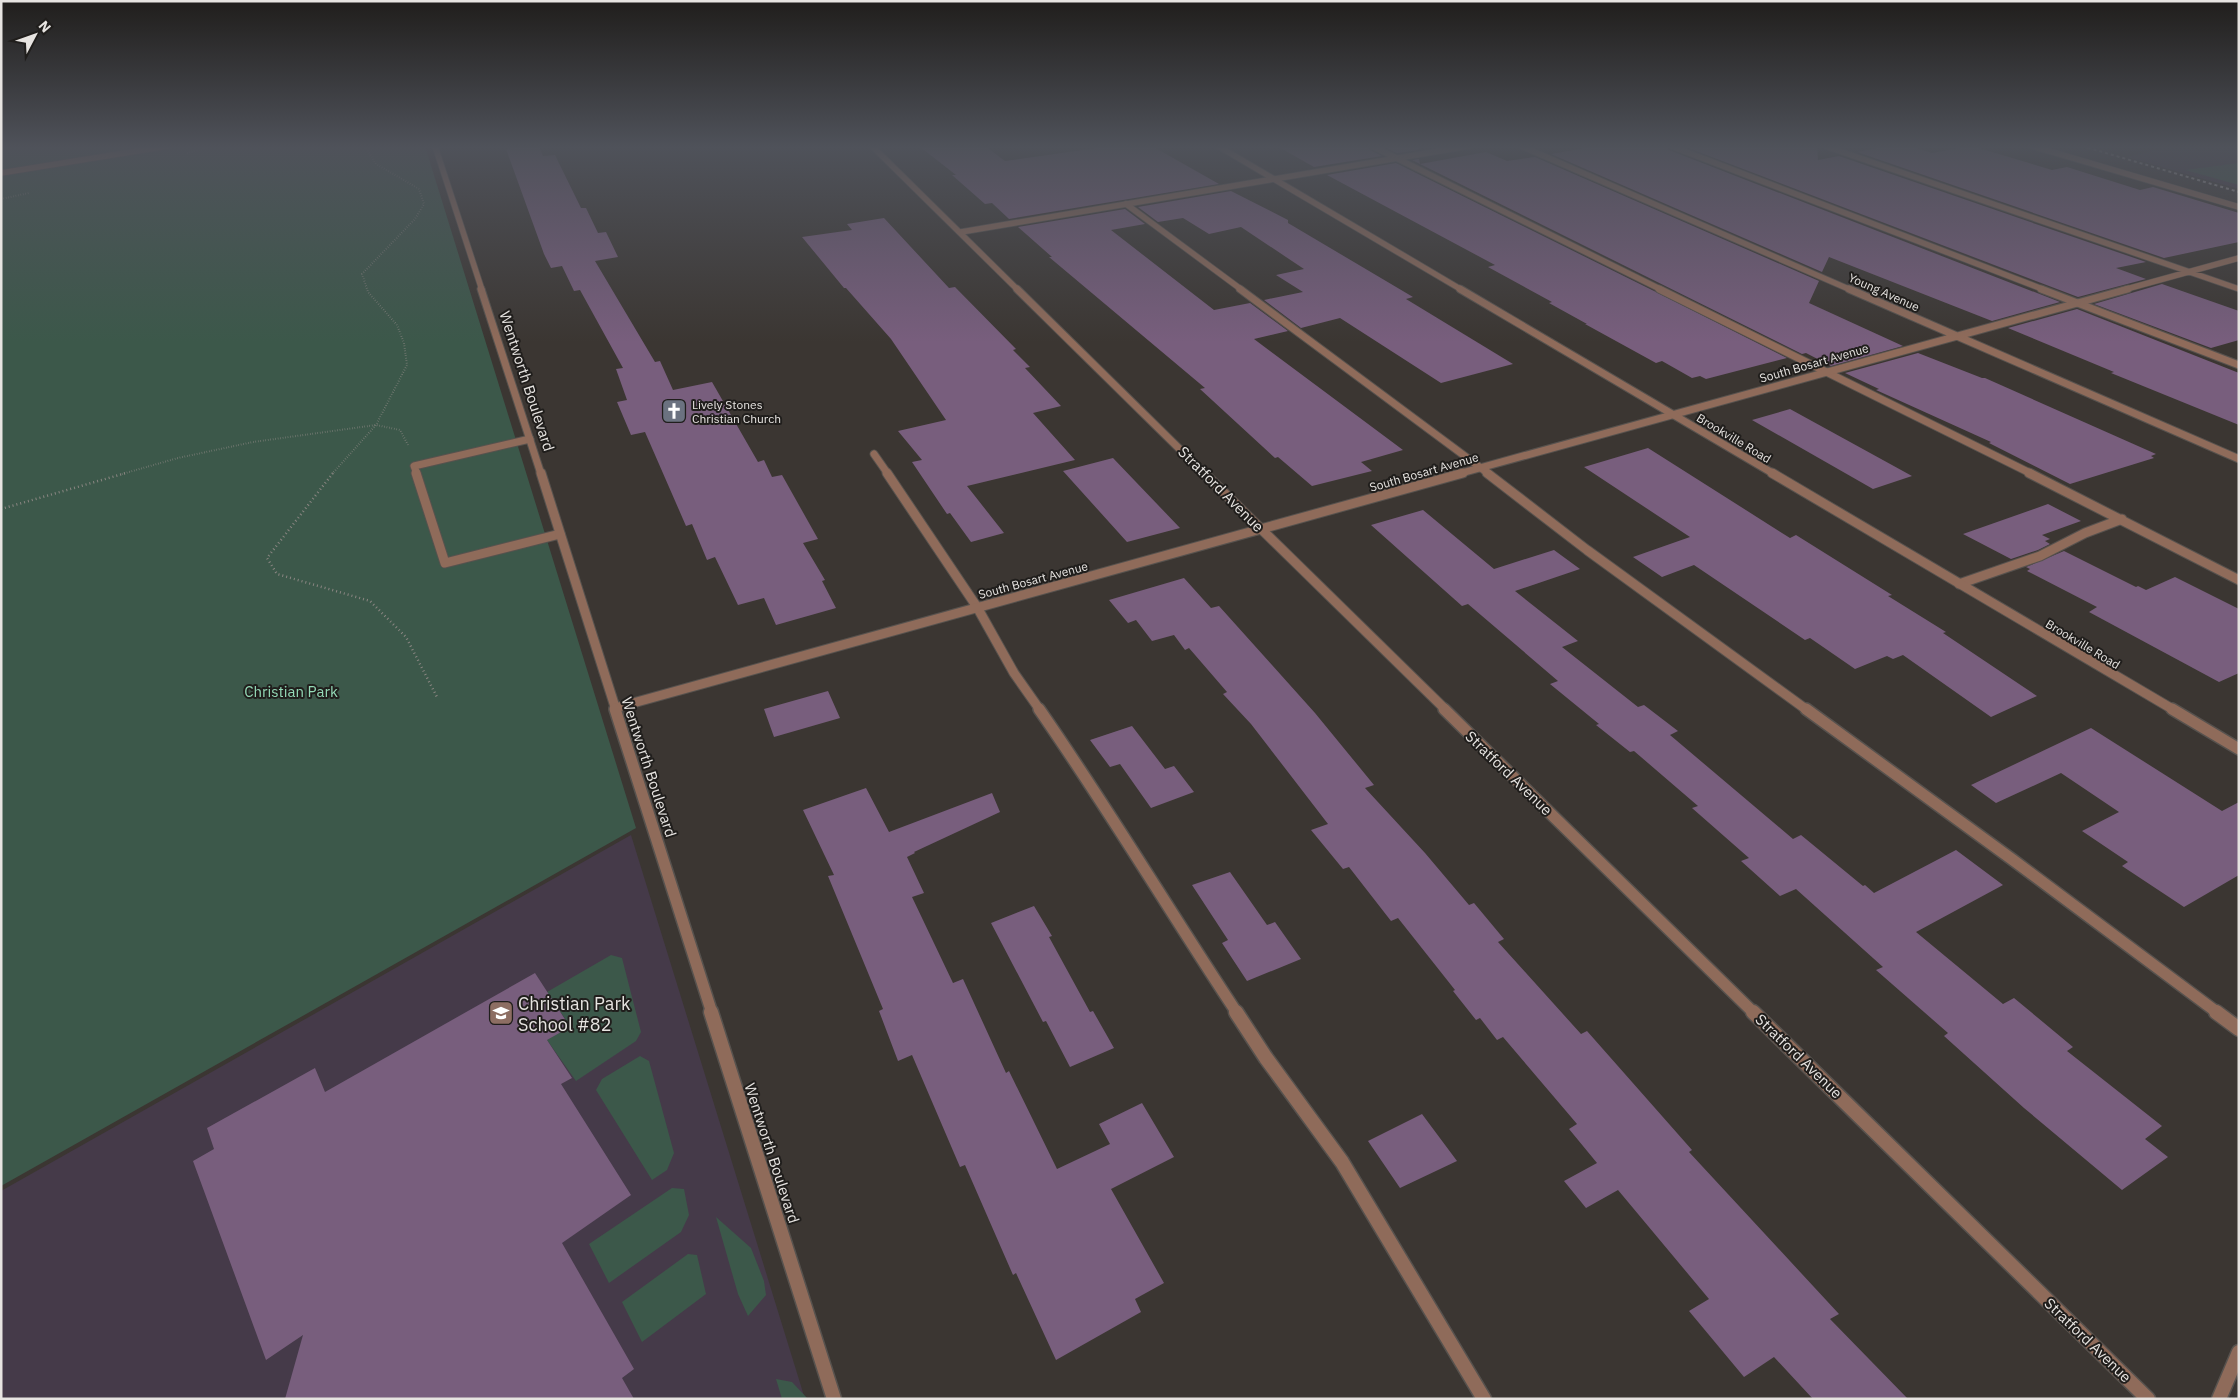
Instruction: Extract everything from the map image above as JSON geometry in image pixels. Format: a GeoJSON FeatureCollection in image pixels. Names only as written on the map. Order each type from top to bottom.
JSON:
{"type":"FeatureCollection","features":[{"type":"Feature","properties":{"kind":"street","name":"Wentworth Boulevard"},"geometry":{"type":"LineString","coordinates":[[456,211],[834,1399]]}},
{"type":"Feature","properties":{"kind":"street","name":"Stratford Avenue"},"geometry":{"type":"LineString","coordinates":[[939,211],[2148,1399]]}},
{"type":"Feature","properties":{"kind":"street"},"geometry":{"type":"LineString","coordinates":[[960,232],[1083,211]]}},
{"type":"Feature","properties":{"kind":"street"},"geometry":{"type":"LineString","coordinates":[[1136,211],[1446,441],[1587,550],[1989,843],[2239,1029]]}},
{"type":"Feature","properties":{"kind":"street","name":"Brookville Road"},"geometry":{"type":"LineString","coordinates":[[1329,211],[2239,749]]}},
{"type":"Feature","properties":{"kind":"street"},"geometry":{"type":"LineString","coordinates":[[1502,211],[2122,519],[2239,580]]}},
{"type":"Feature","properties":{"kind":"street","name":"Young Avenue"},"geometry":{"type":"LineString","coordinates":[[1671,211],[2239,459]]}},
{"type":"Feature","properties":{"kind":"street"},"geometry":{"type":"LineString","coordinates":[[1841,211],[2239,366]]}},
{"type":"Feature","properties":{"kind":"street"},"geometry":{"type":"LineString","coordinates":[[2013,211],[2239,290]]}},
{"type":"Feature","properties":{"kind":"street","name":"South Bosart Avenue"},"geometry":{"type":"LineString","coordinates":[[615,708],[2239,258]]}},
{"type":"Feature","properties":{"kind":"street"},"geometry":{"type":"LineString","coordinates":[[530,439],[414,466],[445,564],[560,534]]}},
{"type":"Feature","properties":{"kind":"street"},"geometry":{"type":"LineString","coordinates":[[874,454],[976,607],[1014,673],[1096,791],[1162,899],[1266,1058],[1342,1162],[1484,1399]]}},
{"type":"Feature","properties":{"kind":"street"},"geometry":{"type":"LineString","coordinates":[[1959,584],[2040,556],[2085,534],[2122,519]]}},
{"type":"Feature","properties":{"kind":"street"},"geometry":{"type":"LineString","coordinates":[[2219,1399],[2237,1362]]}},
{"type":"Feature","properties":{"kind":"path"},"geometry":{"type":"LineString","coordinates":[[420,211],[416,219],[362,274],[368,292],[397,326],[404,343],[407,365],[376,425],[331,475],[268,558],[277,574],[370,601],[406,637],[438,699]]}},
{"type":"Feature","properties":{"kind":"path"},"geometry":{"type":"LineString","coordinates":[[1,509],[178,458],[253,442],[376,425],[400,430],[410,452]]}},
{"type":"Feature","properties":{"kind":"shaded area","name":"Christian Park School #82"},"geometry":{"type":"Polygon","coordinates":[[[631,835],[805,1399],[1,1399],[1,1191],[631,835]]]}},
{"type":"Feature","properties":{"kind":"green space","name":"Christian Park"},"geometry":{"type":"Polygon","coordinates":[[[1,211],[445,211],[636,828],[1,1186],[1,211]]]}},
{"type":"Feature","properties":{"kind":"green space"},"geometry":{"type":"Polygon","coordinates":[[[611,955],[622,958],[641,1032],[636,1041],[576,1081],[547,1040],[570,1026],[547,992],[611,955]]]}},
{"type":"Feature","properties":{"kind":"green space"},"geometry":{"type":"Polygon","coordinates":[[[640,1056],[649,1061],[674,1153],[667,1170],[652,1180],[596,1090],[602,1079],[640,1056]]]}},
{"type":"Feature","properties":{"kind":"green space"},"geometry":{"type":"Polygon","coordinates":[[[672,1188],[684,1189],[689,1215],[681,1232],[609,1283],[589,1244],[672,1188]]]}},
{"type":"Feature","properties":{"kind":"green space"},"geometry":{"type":"Polygon","coordinates":[[[716,1217],[751,1248],[764,1281],[766,1295],[748,1316],[738,1294],[716,1217]]]}},
{"type":"Feature","properties":{"kind":"green space"},"geometry":{"type":"Polygon","coordinates":[[[688,1254],[697,1255],[706,1294],[642,1342],[622,1302],[688,1254]]]}},
{"type":"Feature","properties":{"kind":"green space"},"geometry":{"type":"Polygon","coordinates":[[[776,1379],[792,1382],[808,1399],[782,1399],[776,1379]]]}},
{"type":"Feature","properties":{"kind":"building"},"geometry":{"type":"Polygon","coordinates":[[[529,211],[588,211],[598,233],[606,232],[618,257],[595,261],[655,362],[660,361],[673,390],[712,382],[758,462],[764,460],[772,477],[782,475],[818,539],[803,543],[825,580],[822,581],[836,608],[776,625],[764,598],[738,605],[715,557],[707,560],[692,524],[686,526],[645,432],[631,435],[617,402],[627,400],[616,369],[623,368],[580,290],[574,291],[562,266],[551,268],[529,211]]]}},
{"type":"Feature","properties":{"kind":"building"},"geometry":{"type":"Polygon","coordinates":[[[1001,211],[1055,211],[1009,219],[1001,211]]]}},
{"type":"Feature","properties":{"kind":"building"},"geometry":{"type":"Polygon","coordinates":[[[1111,211],[1128,211],[1145,224],[1111,230],[1214,310],[1250,303],[1288,331],[1254,339],[1403,450],[1361,462],[1372,471],[1312,486],[1278,457],[1275,458],[1200,389],[1205,388],[1049,257],[1052,257],[1018,227],[1111,211]]]}},
{"type":"Feature","properties":{"kind":"building"},"geometry":{"type":"Polygon","coordinates":[[[1144,211],[1271,211],[1413,297],[1406,299],[1513,364],[1441,383],[1340,318],[1301,328],[1264,300],[1303,292],[1276,275],[1304,269],[1241,227],[1209,234],[1183,218],[1158,222],[1144,211]]]}},
{"type":"Feature","properties":{"kind":"building"},"geometry":{"type":"Polygon","coordinates":[[[1395,211],[1493,211],[1787,358],[1706,379],[1700,376],[1692,378],[1662,361],[1656,363],[1488,267],[1495,265],[1395,211]]]}},
{"type":"Feature","properties":{"kind":"building"},"geometry":{"type":"Polygon","coordinates":[[[1515,211],[1659,211],[1819,281],[1809,303],[1903,346],[1831,366],[1806,353],[1802,354],[1515,211]]]}},
{"type":"Feature","properties":{"kind":"building"},"geometry":{"type":"Polygon","coordinates":[[[1683,211],[1827,211],[2060,302],[1992,321],[1829,257],[1822,272],[1683,211]]]}},
{"type":"Feature","properties":{"kind":"building"},"geometry":{"type":"Polygon","coordinates":[[[1854,211],[1999,211],[2146,262],[2116,268],[2146,279],[2078,297],[1854,211]]]}},
{"type":"Feature","properties":{"kind":"building"},"geometry":{"type":"Polygon","coordinates":[[[2029,211],[2233,211],[2239,213],[2239,242],[2164,258],[2029,211]]]}},
{"type":"Feature","properties":{"kind":"building"},"geometry":{"type":"Polygon","coordinates":[[[884,218],[949,288],[955,287],[1016,349],[1013,350],[1030,367],[1025,368],[1061,406],[1033,413],[1075,460],[967,486],[1004,533],[971,542],[950,513],[947,514],[912,462],[922,460],[898,431],[946,420],[891,339],[844,288],[802,237],[852,230],[847,224],[884,218]]]}},
{"type":"Feature","properties":{"kind":"building"},"geometry":{"type":"Polygon","coordinates":[[[2162,284],[2239,311],[2239,340],[2211,348],[2094,304],[2162,284]]]}},
{"type":"Feature","properties":{"kind":"building"},"geometry":{"type":"Polygon","coordinates":[[[2077,309],[2239,373],[2239,425],[2111,373],[2114,372],[2008,328],[2077,309]]]}},
{"type":"Feature","properties":{"kind":"building"},"geometry":{"type":"Polygon","coordinates":[[[1918,353],[1985,378],[2156,454],[2151,456],[2154,458],[2070,484],[1989,443],[1991,442],[1876,390],[1879,389],[1845,373],[1918,353]]]}},
{"type":"Feature","properties":{"kind":"building"},"geometry":{"type":"Polygon","coordinates":[[[1790,409],[1912,476],[1873,489],[1752,420],[1790,409]]]}},
{"type":"Feature","properties":{"kind":"building"},"geometry":{"type":"Polygon","coordinates":[[[1648,448],[1790,538],[1796,535],[1892,595],[1888,596],[1946,632],[1943,633],[2037,696],[1991,717],[1903,655],[1893,659],[1887,656],[1855,669],[1810,638],[1805,640],[1694,565],[1662,577],[1633,557],[1690,537],[1584,467],[1648,448]]]}},
{"type":"Feature","properties":{"kind":"building"},"geometry":{"type":"Polygon","coordinates":[[[1113,458],[1180,528],[1127,542],[1063,471],[1113,458]]]}},
{"type":"Feature","properties":{"kind":"building"},"geometry":{"type":"Polygon","coordinates":[[[2048,504],[2081,521],[2042,535],[2050,539],[2045,541],[2050,544],[2038,550],[2011,559],[1963,534],[2048,504]]]}},
{"type":"Feature","properties":{"kind":"building"},"geometry":{"type":"Polygon","coordinates":[[[1423,510],[1494,569],[1554,550],[1580,569],[1515,591],[1578,641],[1562,647],[1638,707],[1644,705],[1678,731],[1670,735],[1793,839],[1801,835],[1863,886],[1865,885],[1874,893],[1956,850],[2003,885],[1916,932],[2003,1004],[2014,998],[2073,1047],[2067,1051],[2162,1126],[2145,1139],[2168,1157],[2122,1190],[2024,1108],[1944,1036],[1948,1033],[1876,970],[1883,967],[1796,889],[1780,896],[1741,861],[1749,858],[1692,808],[1698,806],[1634,751],[1630,752],[1596,725],[1599,724],[1550,684],[1558,681],[1468,604],[1462,606],[1371,525],[1423,510]]]}},
{"type":"Feature","properties":{"kind":"building"},"geometry":{"type":"Polygon","coordinates":[[[2064,551],[2136,587],[2138,586],[2146,590],[2175,577],[2239,609],[2239,673],[2219,682],[2089,612],[2097,607],[2027,571],[2030,569],[2026,567],[2064,551]]]}},
{"type":"Feature","properties":{"kind":"building"},"geometry":{"type":"Polygon","coordinates":[[[1184,578],[1211,608],[1219,606],[1315,713],[1374,785],[1365,788],[1425,853],[1469,905],[1474,903],[1504,939],[1498,942],[1581,1034],[1587,1031],[1692,1150],[1689,1152],[1839,1314],[1830,1319],[1908,1399],[1813,1399],[1774,1357],[1744,1377],[1689,1311],[1709,1299],[1618,1190],[1586,1208],[1564,1181],[1597,1163],[1569,1129],[1577,1124],[1503,1037],[1497,1040],[1480,1018],[1476,1020],[1453,991],[1455,990],[1398,918],[1391,921],[1349,867],[1343,869],[1311,830],[1328,824],[1251,724],[1223,694],[1227,692],[1189,648],[1185,650],[1174,635],[1152,641],[1136,620],[1128,623],[1109,600],[1184,578]]]}},
{"type":"Feature","properties":{"kind":"building"},"geometry":{"type":"Polygon","coordinates":[[[828,691],[840,718],[774,737],[764,709],[828,691]]]}},
{"type":"Feature","properties":{"kind":"building"},"geometry":{"type":"Polygon","coordinates":[[[1132,726],[1165,769],[1174,766],[1194,792],[1151,808],[1120,764],[1110,767],[1090,740],[1132,726]]]}},
{"type":"Feature","properties":{"kind":"building"},"geometry":{"type":"Polygon","coordinates":[[[2091,728],[2222,811],[2239,802],[2239,875],[2184,907],[2122,866],[2128,862],[2082,831],[2119,812],[2061,773],[1996,803],[1971,785],[2091,728]]]}},
{"type":"Feature","properties":{"kind":"building"},"geometry":{"type":"Polygon","coordinates":[[[866,788],[889,832],[992,793],[1000,812],[907,857],[924,893],[912,897],[953,983],[963,979],[1006,1073],[1009,1071],[1057,1169],[1110,1144],[1099,1124],[1142,1103],[1174,1157],[1111,1189],[1164,1283],[1135,1299],[1141,1312],[1056,1360],[1016,1273],[1013,1275],[965,1165],[960,1167],[912,1055],[898,1061],[879,1011],[883,1009],[828,876],[834,875],[803,810],[866,788]]]}},
{"type":"Feature","properties":{"kind":"building"},"geometry":{"type":"Polygon","coordinates":[[[1230,872],[1267,925],[1275,922],[1301,959],[1247,981],[1222,943],[1228,940],[1192,885],[1230,872]]]}},
{"type":"Feature","properties":{"kind":"building"},"geometry":{"type":"Polygon","coordinates":[[[1034,906],[1052,936],[1049,937],[1090,1012],[1093,1011],[1114,1048],[1070,1067],[1046,1021],[1043,1022],[991,923],[1034,906]]]}},
{"type":"Feature","properties":{"kind":"building"},"geometry":{"type":"Polygon","coordinates":[[[535,973],[570,1027],[547,1040],[572,1078],[561,1084],[631,1195],[562,1243],[634,1369],[622,1378],[634,1399],[285,1399],[303,1335],[266,1360],[193,1161],[214,1149],[207,1128],[315,1068],[325,1092],[535,973]]]}},
{"type":"Feature","properties":{"kind":"building"},"geometry":{"type":"Polygon","coordinates":[[[1422,1114],[1457,1161],[1400,1188],[1368,1141],[1422,1114]]]}},
{"type":"Feature","properties":{"kind":"place","name":"Lively Stones Christian Church"},"geometry":{"type":"Point","coordinates":[674,411]}},
{"type":"Feature","properties":{"kind":"place","name":"Christian Park School #82"},"geometry":{"type":"Point","coordinates":[501,1013]}}]}
